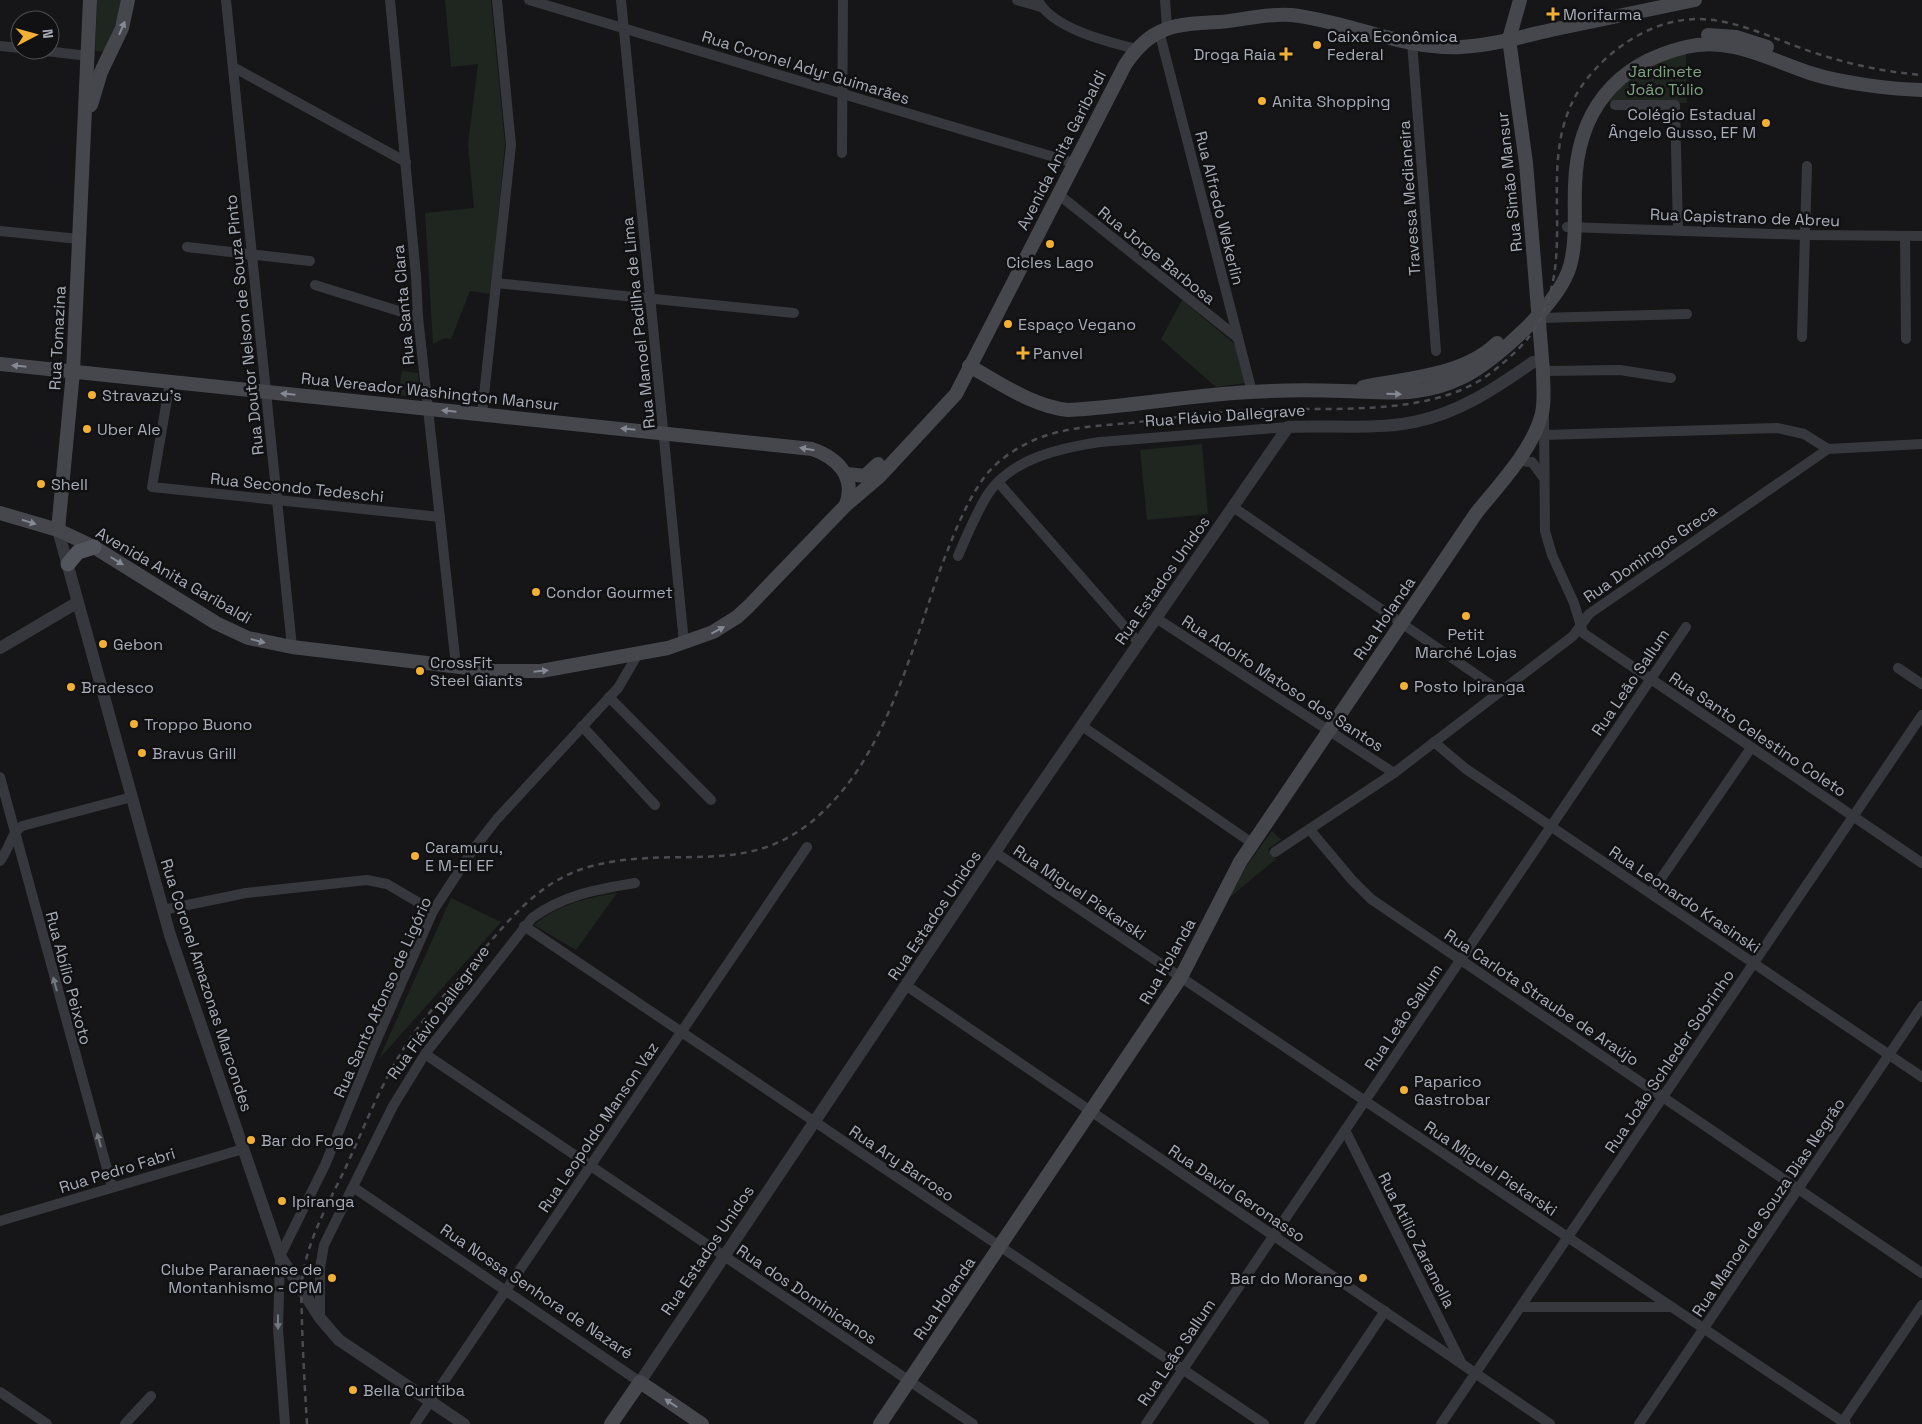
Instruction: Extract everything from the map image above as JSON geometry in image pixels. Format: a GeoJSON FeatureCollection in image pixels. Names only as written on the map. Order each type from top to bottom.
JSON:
{"type":"FeatureCollection","features":[{"type":"Feature","properties":{"kind":"main road","name":"Rua Tomazina"},"geometry":{"type":"LineString","coordinates":[[58,530],[73,372],[90,0]]}},
{"type":"Feature","properties":{"kind":"main road","name":"Rua Tomazina"},"geometry":{"type":"LineString","coordinates":[[84,147],[90,107],[109,53],[122,28],[128,0]]}},
{"type":"Feature","properties":{"kind":"main road"},"geometry":{"type":"LineString","coordinates":[[1509,40],[1520,0]]}},
{"type":"Feature","properties":{"kind":"main road"},"geometry":{"type":"LineString","coordinates":[[1163,29],[1183,24],[1238,21],[1284,15],[1412,42],[1461,47],[1509,40],[1695,0]]}},
{"type":"Feature","properties":{"kind":"main road","name":"Avenida Anita Garibaldi"},"geometry":{"type":"LineString","coordinates":[[0,513],[58,530],[94,547],[229,630],[261,643],[506,672],[541,671],[638,654],[684,644],[713,632],[737,617],[846,505],[879,477],[956,394],[1120,74],[1136,49],[1163,29]]}},
{"type":"Feature","properties":{"kind":"main road","name":"Rua Simão Mansur"},"geometry":{"type":"LineString","coordinates":[[1509,40],[1526,163],[1538,314],[1539,404]]}},
{"type":"Feature","properties":{"kind":"main road","name":"Rua Flávio Dallegrave"},"geometry":{"type":"LineString","coordinates":[[969,366],[1035,401],[1058,409],[1068,410],[1195,395],[1252,392],[1345,391],[1404,394],[1446,384],[1482,366],[1500,354],[1538,314],[1561,276],[1564,264],[1570,227],[1576,162],[1582,134],[1589,118],[1605,93],[1616,82],[1643,62],[1689,46],[1720,45],[1748,50],[1816,75],[1922,90]]}},
{"type":"Feature","properties":{"kind":"main road"},"geometry":{"type":"LineString","coordinates":[[88,56],[109,53]]}},
{"type":"Feature","properties":{"kind":"main road","name":"Rua Simão Mansur"},"geometry":{"type":"LineString","coordinates":[[1538,314],[1536,340],[1538,367]]}},
{"type":"Feature","properties":{"kind":"main road","name":"Rua Flávio Dallegrave"},"geometry":{"type":"LineString","coordinates":[[1345,391],[1455,368],[1474,360],[1538,314]]}},
{"type":"Feature","properties":{"kind":"main road"},"geometry":{"type":"LineString","coordinates":[[1518,335],[1529,332],[1536,340]]}},
{"type":"Feature","properties":{"kind":"main road","name":"Rua Vereador Washington Mansur"},"geometry":{"type":"LineString","coordinates":[[0,364],[812,449],[829,457],[847,474]]}},
{"type":"Feature","properties":{"kind":"main road","name":"Avenida Anita Garibaldi"},"geometry":{"type":"LineString","coordinates":[[847,474],[860,478],[869,473],[969,366]]}},
{"type":"Feature","properties":{"kind":"main road","name":"Rua Holanda"},"geometry":{"type":"LineString","coordinates":[[880,1424],[1181,977],[1202,939],[1231,876],[1252,843],[1477,512],[1517,461],[1534,433],[1539,404]]}},
{"type":"Feature","properties":{"kind":"main road","name":"Rua Holanda"},"geometry":{"type":"LineString","coordinates":[[1477,512],[1498,473],[1526,430],[1539,404]]}},
{"type":"Feature","properties":{"kind":"main road"},"geometry":{"type":"LineString","coordinates":[[846,505],[850,490],[847,474]]}},
{"type":"Feature","properties":{"kind":"main road"},"geometry":{"type":"LineString","coordinates":[[68,564],[78,552],[94,547]]}},
{"type":"Feature","properties":{"kind":"main road","name":"Rua Estados Unidos"},"geometry":{"type":"LineString","coordinates":[[611,1424],[640,1382]]}},
{"type":"Feature","properties":{"kind":"main road","name":"Rua Nossa Senhora de Nazaré"},"geometry":{"type":"LineString","coordinates":[[640,1382],[702,1424]]}},
{"type":"Feature","properties":{"kind":"street","name":"Rua Doutor Nelson de Souza Pinto"},"geometry":{"type":"LineString","coordinates":[[226,0],[292,647]]}},
{"type":"Feature","properties":{"kind":"street","name":"Rua Santa Clara"},"geometry":{"type":"LineString","coordinates":[[390,0],[406,162],[418,317],[456,666]]}},
{"type":"Feature","properties":{"kind":"street"},"geometry":{"type":"LineString","coordinates":[[482,414],[510,145],[497,0]]}},
{"type":"Feature","properties":{"kind":"street","name":"Rua Coronel Adyr Guimarães"},"geometry":{"type":"LineString","coordinates":[[529,0],[1074,163]]}},
{"type":"Feature","properties":{"kind":"street","name":"Rua Manoel Padilha de Lima"},"geometry":{"type":"LineString","coordinates":[[621,0],[684,644]]}},
{"type":"Feature","properties":{"kind":"street"},"geometry":{"type":"LineString","coordinates":[[842,153],[843,0]]}},
{"type":"Feature","properties":{"kind":"street"},"geometry":{"type":"LineString","coordinates":[[1017,0],[1039,4],[1080,31],[1136,49]]}},
{"type":"Feature","properties":{"kind":"street","name":"Rua Alfredo Wekerlin"},"geometry":{"type":"LineString","coordinates":[[1165,0],[1163,29],[1252,392]]}},
{"type":"Feature","properties":{"kind":"street","name":"Travessa Medianeira"},"geometry":{"type":"LineString","coordinates":[[1412,42],[1436,351]]}},
{"type":"Feature","properties":{"kind":"street"},"geometry":{"type":"LineString","coordinates":[[60,53],[88,56]]}},
{"type":"Feature","properties":{"kind":"street"},"geometry":{"type":"LineString","coordinates":[[233,67],[406,162]]}},
{"type":"Feature","properties":{"kind":"street"},"geometry":{"type":"LineString","coordinates":[[1615,105],[1675,105],[1678,230]]}},
{"type":"Feature","properties":{"kind":"street"},"geometry":{"type":"LineString","coordinates":[[1802,337],[1807,166]]}},
{"type":"Feature","properties":{"kind":"street","name":"Rua Jorge Barbosa"},"geometry":{"type":"LineString","coordinates":[[1058,194],[1238,338]]}},
{"type":"Feature","properties":{"kind":"street","name":"Rua Capistrano de Abreu"},"geometry":{"type":"LineString","coordinates":[[1570,227],[1805,235],[1922,236]]}},
{"type":"Feature","properties":{"kind":"street"},"geometry":{"type":"LineString","coordinates":[[0,231],[79,240]]}},
{"type":"Feature","properties":{"kind":"street"},"geometry":{"type":"LineString","coordinates":[[1905,236],[1906,340]]}},
{"type":"Feature","properties":{"kind":"street"},"geometry":{"type":"LineString","coordinates":[[187,247],[310,261]]}},
{"type":"Feature","properties":{"kind":"street"},"geometry":{"type":"LineString","coordinates":[[496,283],[794,313]]}},
{"type":"Feature","properties":{"kind":"street"},"geometry":{"type":"LineString","coordinates":[[315,285],[418,317]]}},
{"type":"Feature","properties":{"kind":"street"},"geometry":{"type":"LineString","coordinates":[[1538,314],[1686,314]]}},
{"type":"Feature","properties":{"kind":"street"},"geometry":{"type":"LineString","coordinates":[[1538,367],[1620,370],[1671,378]]}},
{"type":"Feature","properties":{"kind":"street","name":"Rua Flávio Dallegrave"},"geometry":{"type":"LineString","coordinates":[[958,556],[980,508],[998,482],[1029,461],[1078,446],[1129,439],[1288,427],[1384,425],[1414,422],[1439,415],[1481,397],[1538,367]]}},
{"type":"Feature","properties":{"kind":"street","name":"Rua Secondo Tedeschi"},"geometry":{"type":"LineString","coordinates":[[170,382],[152,487],[440,517]]}},
{"type":"Feature","properties":{"kind":"street","name":"Rua Simão Mansur"},"geometry":{"type":"LineString","coordinates":[[1539,404],[1544,435],[1544,521],[1548,543],[1574,603],[1580,627]]}},
{"type":"Feature","properties":{"kind":"street","name":"Rua Estados Unidos"},"geometry":{"type":"LineString","coordinates":[[640,1382],[1082,726],[1288,427]]}},
{"type":"Feature","properties":{"kind":"street"},"geometry":{"type":"LineString","coordinates":[[1544,435],[1777,428],[1804,434],[1828,449],[1922,444]]}},
{"type":"Feature","properties":{"kind":"street","name":"Rua Domingos Greca"},"geometry":{"type":"LineString","coordinates":[[1276,852],[1394,773],[1573,636],[1589,614],[1828,449]]}},
{"type":"Feature","properties":{"kind":"street"},"geometry":{"type":"LineString","coordinates":[[1517,461],[1532,462],[1541,472],[1544,481]]}},
{"type":"Feature","properties":{"kind":"street"},"geometry":{"type":"LineString","coordinates":[[998,482],[1139,644]]}},
{"type":"Feature","properties":{"kind":"street"},"geometry":{"type":"LineString","coordinates":[[1233,507],[1500,691]]}},
{"type":"Feature","properties":{"kind":"street","name":"Rua Coronel Amazonas Marcondes"},"geometry":{"type":"LineString","coordinates":[[58,530],[163,910],[280,1256],[278,1330],[285,1424]]}},
{"type":"Feature","properties":{"kind":"street"},"geometry":{"type":"LineString","coordinates":[[0,648],[78,602]]}},
{"type":"Feature","properties":{"kind":"street","name":"Rua Adolfo Matoso dos Santos"},"geometry":{"type":"LineString","coordinates":[[1156,618],[1394,773]]}},
{"type":"Feature","properties":{"kind":"street","name":"Rua Santo Celestino Coleto"},"geometry":{"type":"LineString","coordinates":[[1580,627],[1589,638],[1922,863]]}},
{"type":"Feature","properties":{"kind":"street","name":"Rua Leão Sallum"},"geometry":{"type":"LineString","coordinates":[[1146,1424],[1686,627]]}},
{"type":"Feature","properties":{"kind":"street","name":"Rua Santo Afonso de Ligório"},"geometry":{"type":"LineString","coordinates":[[280,1256],[326,1165],[374,1046],[433,911],[472,851],[497,819],[624,681],[638,654]]}},
{"type":"Feature","properties":{"kind":"street"},"geometry":{"type":"LineString","coordinates":[[1898,668],[1922,684]]}},
{"type":"Feature","properties":{"kind":"street"},"geometry":{"type":"LineString","coordinates":[[609,697],[711,800]]}},
{"type":"Feature","properties":{"kind":"street","name":"Rua João Schleder Sobrinho"},"geometry":{"type":"LineString","coordinates":[[1441,1424],[1922,715]]}},
{"type":"Feature","properties":{"kind":"street"},"geometry":{"type":"LineString","coordinates":[[582,726],[654,805]]}},
{"type":"Feature","properties":{"kind":"street"},"geometry":{"type":"LineString","coordinates":[[1082,726],[1252,843]]}},
{"type":"Feature","properties":{"kind":"street","name":"Rua Leonardo Krasinski"},"geometry":{"type":"LineString","coordinates":[[1434,742],[1466,769],[1922,1077]]}},
{"type":"Feature","properties":{"kind":"street"},"geometry":{"type":"LineString","coordinates":[[1650,893],[1751,748]]}},
{"type":"Feature","properties":{"kind":"street","name":"Rua Abílio Peixoto"},"geometry":{"type":"LineString","coordinates":[[0,777],[112,1188]]}},
{"type":"Feature","properties":{"kind":"street"},"geometry":{"type":"LineString","coordinates":[[0,860],[8,850],[14,834],[22,826],[132,797]]}},
{"type":"Feature","properties":{"kind":"street","name":"Rua Carlota Straube de Araújo"},"geometry":{"type":"LineString","coordinates":[[1310,830],[1360,890],[1922,1273]]}},
{"type":"Feature","properties":{"kind":"street","name":"Rua Leopoldo Manson Vaz"},"geometry":{"type":"LineString","coordinates":[[415,1424],[807,847]]}},
{"type":"Feature","properties":{"kind":"street","name":"Rua Miguel Piekarski"},"geometry":{"type":"LineString","coordinates":[[996,853],[1843,1423]]}},
{"type":"Feature","properties":{"kind":"street"},"geometry":{"type":"LineString","coordinates":[[163,910],[246,893],[367,880],[387,884],[433,911]]}},
{"type":"Feature","properties":{"kind":"street","name":"Rua Flávio Dallegrave"},"geometry":{"type":"LineString","coordinates":[[320,1318],[320,1268],[324,1245],[393,1106],[425,1054],[524,926],[544,909],[576,895],[635,883]]}},
{"type":"Feature","properties":{"kind":"street","name":"Rua Ary Barroso"},"geometry":{"type":"LineString","coordinates":[[524,926],[1264,1424]]}},
{"type":"Feature","properties":{"kind":"street","name":"Rua David Geronasso"},"geometry":{"type":"LineString","coordinates":[[907,986],[1550,1424]]}},
{"type":"Feature","properties":{"kind":"street","name":"Rua Manoel de Souza Dias Negrão"},"geometry":{"type":"LineString","coordinates":[[1639,1424],[1922,1006]]}},
{"type":"Feature","properties":{"kind":"street","name":"Rua dos Dominicanos"},"geometry":{"type":"LineString","coordinates":[[425,1054],[973,1424]]}},
{"type":"Feature","properties":{"kind":"street","name":"Rua Atílio Zaramella"},"geometry":{"type":"LineString","coordinates":[[1345,1130],[1462,1364]]}},
{"type":"Feature","properties":{"kind":"street","name":"Rua Pedro Fabri"},"geometry":{"type":"LineString","coordinates":[[0,1220],[243,1148]]}},
{"type":"Feature","properties":{"kind":"street","name":"Rua Nossa Senhora de Nazaré"},"geometry":{"type":"LineString","coordinates":[[353,1187],[640,1382]]}},
{"type":"Feature","properties":{"kind":"street"},"geometry":{"type":"LineString","coordinates":[[280,1256],[320,1318],[339,1340],[464,1424]]}},
{"type":"Feature","properties":{"kind":"street"},"geometry":{"type":"LineString","coordinates":[[1843,1423],[1922,1304]]}},
{"type":"Feature","properties":{"kind":"street"},"geometry":{"type":"LineString","coordinates":[[1520,1306],[1672,1307]]}},
{"type":"Feature","properties":{"kind":"street"},"geometry":{"type":"LineString","coordinates":[[1310,1424],[1384,1311]]}},
{"type":"Feature","properties":{"kind":"street"},"geometry":{"type":"LineString","coordinates":[[0,1392],[47,1424]]}},
{"type":"Feature","properties":{"kind":"street"},"geometry":{"type":"LineString","coordinates":[[125,1424],[151,1396]]}},
{"type":"Feature","properties":{"kind":"green space"},"geometry":{"type":"Polygon","coordinates":[[[97,0],[122,0],[123,6],[104,52],[95,51],[97,0]]]}},
{"type":"Feature","properties":{"kind":"green space"},"geometry":{"type":"Polygon","coordinates":[[[445,0],[491,0],[505,144],[491,294],[470,291],[451,339],[445,338],[433,344],[425,213],[474,208],[468,144],[478,64],[451,67],[445,0]]]}},
{"type":"Feature","properties":{"kind":"green space","name":"Jardinete João Túlio"},"geometry":{"type":"Polygon","coordinates":[[[1686,51],[1687,103],[1604,102],[1640,70],[1686,51]]]}},
{"type":"Feature","properties":{"kind":"green space"},"geometry":{"type":"Polygon","coordinates":[[[1182,300],[1236,345],[1245,383],[1216,387],[1161,339],[1182,300]]]}},
{"type":"Feature","properties":{"kind":"green space"},"geometry":{"type":"Polygon","coordinates":[[[402,371],[418,373],[420,398],[398,395],[402,371]]]}},
{"type":"Feature","properties":{"kind":"green space"},"geometry":{"type":"Polygon","coordinates":[[[1202,444],[1208,514],[1147,520],[1140,450],[1202,444]]]}},
{"type":"Feature","properties":{"kind":"green space"},"geometry":{"type":"Polygon","coordinates":[[[1272,831],[1281,840],[1268,849],[1276,859],[1230,897],[1245,868],[1272,831]]]}},
{"type":"Feature","properties":{"kind":"green space"},"geometry":{"type":"Polygon","coordinates":[[[617,893],[576,950],[534,925],[553,912],[573,903],[617,893]]]}},
{"type":"Feature","properties":{"kind":"green space"},"geometry":{"type":"Polygon","coordinates":[[[451,898],[501,922],[379,1059],[451,898]]]}},
{"type":"Feature","properties":{"kind":"railway"},"geometry":{"type":"LineString","coordinates":[[307,1424],[301,1299],[306,1260],[320,1220],[381,1090],[413,1035],[436,1005],[509,921],[523,906],[554,882],[592,866],[627,860],[721,856],[750,852],[779,842],[808,825],[837,797],[855,774],[886,719],[910,659],[940,570],[959,523],[976,489],[999,462],[1011,452],[1032,441],[1055,433],[1080,428],[1239,411],[1382,407],[1414,403],[1444,396],[1472,385],[1497,368],[1526,341],[1539,322],[1550,292],[1556,262],[1557,168],[1561,138],[1570,108],[1586,80],[1601,64],[1617,49],[1646,31],[1677,21],[1716,20],[1754,30],[1839,60],[1880,70],[1922,75]]}},
{"type":"Feature","properties":{"kind":"place","name":"Morifarma"},"geometry":{"type":"Point","coordinates":[1553,14]}},
{"type":"Feature","properties":{"kind":"place","name":"Caixa Econômica Federal"},"geometry":{"type":"Point","coordinates":[1317,45]}},
{"type":"Feature","properties":{"kind":"place","name":"Droga Raia"},"geometry":{"type":"Point","coordinates":[1286,54]}},
{"type":"Feature","properties":{"kind":"place","name":"Anita Shopping"},"geometry":{"type":"Point","coordinates":[1262,101]}},
{"type":"Feature","properties":{"kind":"place","name":"Colégio Estadual Ângelo Gusso, EF M"},"geometry":{"type":"Point","coordinates":[1766,123]}},
{"type":"Feature","properties":{"kind":"place","name":"Cicles Lago"},"geometry":{"type":"Point","coordinates":[1050,244]}},
{"type":"Feature","properties":{"kind":"place","name":"Espaço Vegano"},"geometry":{"type":"Point","coordinates":[1008,324]}},
{"type":"Feature","properties":{"kind":"place","name":"Panvel"},"geometry":{"type":"Point","coordinates":[1023,353]}},
{"type":"Feature","properties":{"kind":"place","name":"Stravazu's"},"geometry":{"type":"Point","coordinates":[92,395]}},
{"type":"Feature","properties":{"kind":"place","name":"Uber Ale"},"geometry":{"type":"Point","coordinates":[87,429]}},
{"type":"Feature","properties":{"kind":"place","name":"Shell"},"geometry":{"type":"Point","coordinates":[41,484]}},
{"type":"Feature","properties":{"kind":"place","name":"Condor Gourmet"},"geometry":{"type":"Point","coordinates":[536,592]}},
{"type":"Feature","properties":{"kind":"place","name":"Petit Marché Lojas"},"geometry":{"type":"Point","coordinates":[1466,616]}},
{"type":"Feature","properties":{"kind":"place","name":"Gebon"},"geometry":{"type":"Point","coordinates":[103,644]}},
{"type":"Feature","properties":{"kind":"place","name":"CrossFit Steel Giants"},"geometry":{"type":"Point","coordinates":[420,671]}},
{"type":"Feature","properties":{"kind":"place","name":"Posto Ipiranga"},"geometry":{"type":"Point","coordinates":[1404,686]}},
{"type":"Feature","properties":{"kind":"place","name":"Bradesco"},"geometry":{"type":"Point","coordinates":[71,687]}},
{"type":"Feature","properties":{"kind":"place","name":"Troppo Buono"},"geometry":{"type":"Point","coordinates":[134,724]}},
{"type":"Feature","properties":{"kind":"place","name":"Bravus Grill"},"geometry":{"type":"Point","coordinates":[142,753]}},
{"type":"Feature","properties":{"kind":"place","name":"Caramuru, E M-EI EF"},"geometry":{"type":"Point","coordinates":[415,856]}},
{"type":"Feature","properties":{"kind":"place","name":"Paparico Gastrobar"},"geometry":{"type":"Point","coordinates":[1404,1090]}},
{"type":"Feature","properties":{"kind":"place","name":"Bar do Fogo"},"geometry":{"type":"Point","coordinates":[251,1140]}},
{"type":"Feature","properties":{"kind":"place","name":"Ipiranga"},"geometry":{"type":"Point","coordinates":[282,1201]}},
{"type":"Feature","properties":{"kind":"place","name":"Clube Paranaense de Montanhismo - CPM"},"geometry":{"type":"Point","coordinates":[332,1278]}},
{"type":"Feature","properties":{"kind":"place","name":"Bar do Morango"},"geometry":{"type":"Point","coordinates":[1363,1278]}},
{"type":"Feature","properties":{"kind":"place","name":"Bella Curitiba"},"geometry":{"type":"Point","coordinates":[353,1390]}}]}
